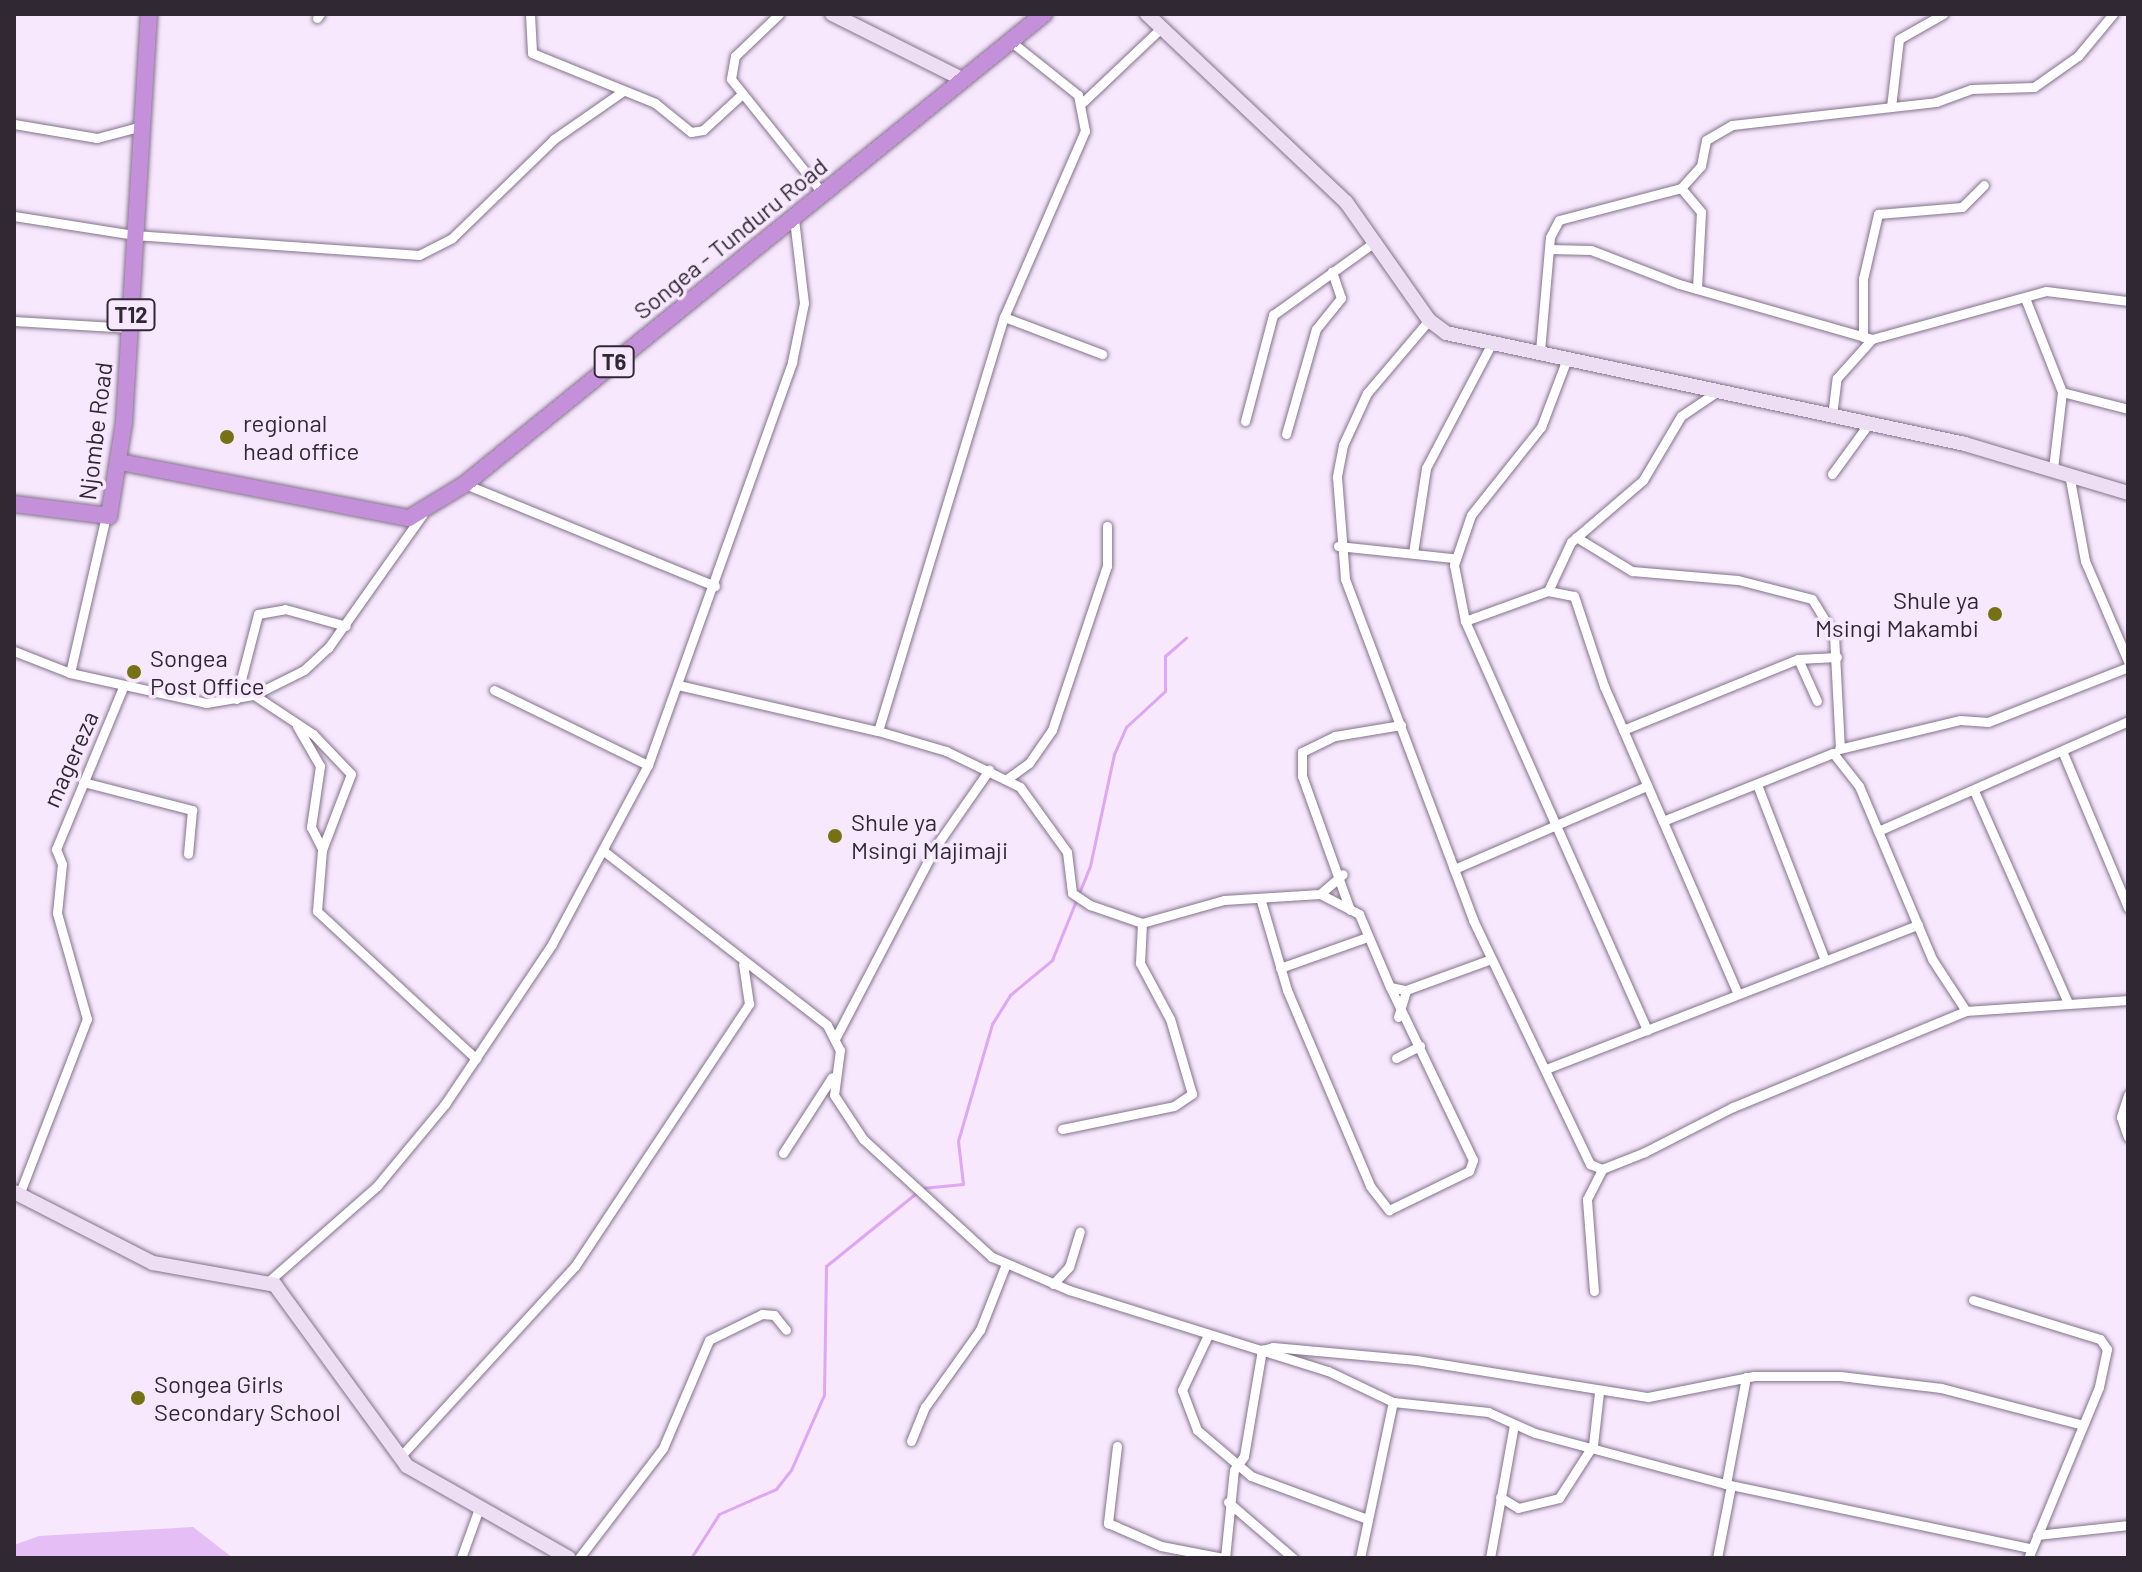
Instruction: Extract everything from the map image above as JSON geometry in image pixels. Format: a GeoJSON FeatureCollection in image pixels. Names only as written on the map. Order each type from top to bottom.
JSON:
{"type":"FeatureCollection","features":[{"type":"Feature","properties":{"kind":"highway","name":"Njombe Road"},"geometry":{"type":"LineString","coordinates":[[14,504],[105,520],[120,462],[149,14]]}},
{"type":"Feature","properties":{"kind":"highway","name":"Songea - Tunduru Road"},"geometry":{"type":"LineString","coordinates":[[120,462],[386,519],[427,508],[465,484],[1044,14]]}},
{"type":"Feature","properties":{"kind":"street"},"geometry":{"type":"LineString","coordinates":[[530,14],[532,53],[655,103],[691,132],[703,130],[740,96]]}},
{"type":"Feature","properties":{"kind":"street"},"geometry":{"type":"LineString","coordinates":[[779,14],[731,63],[740,96],[824,195]]}},
{"type":"Feature","properties":{"kind":"street"},"geometry":{"type":"LineString","coordinates":[[833,14],[962,79]]}},
{"type":"Feature","properties":{"kind":"street"},"geometry":{"type":"LineString","coordinates":[[1147,14],[1315,170],[1376,241],[1429,320],[1446,333],[1568,356],[1715,393],[1869,423],[2053,469],[2128,493]]}},
{"type":"Feature","properties":{"kind":"street"},"geometry":{"type":"LineString","coordinates":[[1891,107],[1899,39],[1943,14]]}},
{"type":"Feature","properties":{"kind":"street"},"geometry":{"type":"LineString","coordinates":[[1540,351],[1553,228],[1569,215],[1681,188],[1701,166],[1706,140],[1732,125],[1891,107],[1971,89],[2034,87],[2078,56],[2113,14]]}},
{"type":"Feature","properties":{"kind":"street"},"geometry":{"type":"LineString","coordinates":[[878,731],[1004,317],[1081,142],[1083,102],[1161,28]]}},
{"type":"Feature","properties":{"kind":"street"},"geometry":{"type":"LineString","coordinates":[[1010,41],[1083,102]]}},
{"type":"Feature","properties":{"kind":"street"},"geometry":{"type":"LineString","coordinates":[[14,216],[134,235],[419,255],[452,238],[554,139],[623,91]]}},
{"type":"Feature","properties":{"kind":"street"},"geometry":{"type":"LineString","coordinates":[[14,124],[97,138],[142,126]]}},
{"type":"Feature","properties":{"kind":"street"},"geometry":{"type":"LineString","coordinates":[[1868,338],[1861,292],[1878,214],[1962,207],[1984,185]]}},
{"type":"Feature","properties":{"kind":"street"},"geometry":{"type":"LineString","coordinates":[[1681,188],[1701,212],[1697,289]]}},
{"type":"Feature","properties":{"kind":"street"},"geometry":{"type":"LineString","coordinates":[[269,1281],[377,1186],[476,1059],[605,852],[648,765],[715,586],[795,351],[804,303],[794,219]]}},
{"type":"Feature","properties":{"kind":"street"},"geometry":{"type":"LineString","coordinates":[[1245,421],[1273,315],[1376,241]]}},
{"type":"Feature","properties":{"kind":"street"},"geometry":{"type":"LineString","coordinates":[[1550,249],[1591,250],[1697,289],[1832,322],[1868,338]]}},
{"type":"Feature","properties":{"kind":"street"},"geometry":{"type":"LineString","coordinates":[[1286,434],[1316,329],[1341,298],[1332,272]]}},
{"type":"Feature","properties":{"kind":"street"},"geometry":{"type":"LineString","coordinates":[[1832,416],[1837,378],[1868,338],[2058,290],[2128,301]]}},
{"type":"Feature","properties":{"kind":"street"},"geometry":{"type":"LineString","coordinates":[[2025,298],[2062,392],[2053,469]]}},
{"type":"Feature","properties":{"kind":"street"},"geometry":{"type":"LineString","coordinates":[[1004,317],[1102,354]]}},
{"type":"Feature","properties":{"kind":"street"},"geometry":{"type":"LineString","coordinates":[[1429,320],[1367,393],[1343,445],[1338,546],[1454,869],[1491,959],[1590,1164],[1602,1169]]}},
{"type":"Feature","properties":{"kind":"street"},"geometry":{"type":"LineString","coordinates":[[14,321],[131,328]]}},
{"type":"Feature","properties":{"kind":"street"},"geometry":{"type":"LineString","coordinates":[[1413,553],[1426,468],[1492,343]]}},
{"type":"Feature","properties":{"kind":"street"},"geometry":{"type":"LineString","coordinates":[[1568,356],[1541,427],[1471,515],[1453,558],[1465,621],[1647,1030]]}},
{"type":"Feature","properties":{"kind":"street"},"geometry":{"type":"LineString","coordinates":[[2062,392],[2128,409]]}},
{"type":"Feature","properties":{"kind":"street"},"geometry":{"type":"LineString","coordinates":[[1548,591],[1576,537],[1643,480],[1681,416],[1715,393]]}},
{"type":"Feature","properties":{"kind":"street"},"geometry":{"type":"LineString","coordinates":[[1832,474],[1869,423]]}},
{"type":"Feature","properties":{"kind":"street"},"geometry":{"type":"LineString","coordinates":[[1663,821],[1758,787],[1837,750],[1960,720],[1988,722],[2128,664],[2085,561],[2069,474]]}},
{"type":"Feature","properties":{"kind":"street"},"geometry":{"type":"LineString","coordinates":[[465,484],[715,586]]}},
{"type":"Feature","properties":{"kind":"street"},"geometry":{"type":"LineString","coordinates":[[14,651],[70,673],[206,703],[254,695],[304,670],[346,626],[427,508]]}},
{"type":"Feature","properties":{"kind":"street"},"geometry":{"type":"LineString","coordinates":[[70,673],[105,520]]}},
{"type":"Feature","properties":{"kind":"street"},"geometry":{"type":"LineString","coordinates":[[1007,779],[1052,730],[1107,566],[1107,526]]}},
{"type":"Feature","properties":{"kind":"street"},"geometry":{"type":"LineString","coordinates":[[1576,537],[1632,571],[1738,580],[1812,599],[1830,621],[1837,657],[1837,750],[1878,831],[1918,925],[1966,1011]]}},
{"type":"Feature","properties":{"kind":"street"},"geometry":{"type":"LineString","coordinates":[[1338,546],[1453,558]]}},
{"type":"Feature","properties":{"kind":"street"},"geometry":{"type":"LineString","coordinates":[[1465,621],[1548,591],[1565,590],[1579,605],[1623,730],[1737,992]]}},
{"type":"Feature","properties":{"kind":"street"},"geometry":{"type":"LineString","coordinates":[[236,699],[258,614],[285,609],[346,626]]}},
{"type":"Feature","properties":{"kind":"street"},"geometry":{"type":"LineString","coordinates":[[1623,730],[1798,659],[1837,657]]}},
{"type":"Feature","properties":{"kind":"street"},"geometry":{"type":"LineString","coordinates":[[1798,659],[1817,701]]}},
{"type":"Feature","properties":{"kind":"street"},"geometry":{"type":"LineString","coordinates":[[678,685],[878,731],[1007,779],[1030,797],[1067,852],[1077,897],[1142,923],[1224,900],[1261,901],[1320,894],[1343,874]]}},
{"type":"Feature","properties":{"kind":"street","name":"magereza"},"geometry":{"type":"LineString","coordinates":[[16,1193],[87,1019],[57,913],[62,864],[56,849],[123,687]]}},
{"type":"Feature","properties":{"kind":"street"},"geometry":{"type":"LineString","coordinates":[[494,690],[648,765]]}},
{"type":"Feature","properties":{"kind":"street"},"geometry":{"type":"LineString","coordinates":[[254,695],[295,723],[351,774],[322,850],[317,911],[476,1059]]}},
{"type":"Feature","properties":{"kind":"street"},"geometry":{"type":"LineString","coordinates":[[1878,831],[1975,793],[2128,721]]}},
{"type":"Feature","properties":{"kind":"street"},"geometry":{"type":"LineString","coordinates":[[295,723],[320,766],[311,827],[322,850]]}},
{"type":"Feature","properties":{"kind":"street"},"geometry":{"type":"LineString","coordinates":[[1261,901],[1280,968],[1370,1186],[1389,1210],[1472,1166],[1469,1145],[1420,1046],[1398,1017],[1390,987],[1367,937],[1350,910],[1343,874],[1311,803],[1302,752],[1335,736],[1401,725]]}},
{"type":"Feature","properties":{"kind":"street"},"geometry":{"type":"LineString","coordinates":[[2063,753],[2128,908]]}},
{"type":"Feature","properties":{"kind":"street"},"geometry":{"type":"LineString","coordinates":[[783,1153],[834,1074],[840,1059],[836,1037],[936,846],[989,770]]}},
{"type":"Feature","properties":{"kind":"street"},"geometry":{"type":"LineString","coordinates":[[83,782],[192,810],[188,854]]}},
{"type":"Feature","properties":{"kind":"street"},"geometry":{"type":"LineString","coordinates":[[1454,869],[1647,786]]}},
{"type":"Feature","properties":{"kind":"street"},"geometry":{"type":"LineString","coordinates":[[1758,787],[1824,958]]}},
{"type":"Feature","properties":{"kind":"street"},"geometry":{"type":"LineString","coordinates":[[1975,793],[2068,1003]]}},
{"type":"Feature","properties":{"kind":"street"},"geometry":{"type":"LineString","coordinates":[[605,852],[685,909],[743,964],[836,1037]]}},
{"type":"Feature","properties":{"kind":"street"},"geometry":{"type":"LineString","coordinates":[[1320,894],[1350,910]]}},
{"type":"Feature","properties":{"kind":"street"},"geometry":{"type":"LineString","coordinates":[[1062,1129],[1174,1106],[1192,1094],[1170,1019],[1140,963],[1142,923]]}},
{"type":"Feature","properties":{"kind":"street"},"geometry":{"type":"LineString","coordinates":[[1546,1069],[1824,958],[1918,925]]}},
{"type":"Feature","properties":{"kind":"street"},"geometry":{"type":"LineString","coordinates":[[1280,968],[1367,937]]}},
{"type":"Feature","properties":{"kind":"street"},"geometry":{"type":"LineString","coordinates":[[1390,987],[1406,990],[1491,959]]}},
{"type":"Feature","properties":{"kind":"street"},"geometry":{"type":"LineString","coordinates":[[399,1458],[575,1266],[749,1004],[743,964]]}},
{"type":"Feature","properties":{"kind":"street"},"geometry":{"type":"LineString","coordinates":[[1398,1017],[1406,990]]}},
{"type":"Feature","properties":{"kind":"street"},"geometry":{"type":"LineString","coordinates":[[1594,1291],[1586,1208],[1588,1187],[1602,1169],[1966,1011],[2128,1000]]}},
{"type":"Feature","properties":{"kind":"street"},"geometry":{"type":"LineString","coordinates":[[1396,1058],[1420,1046]]}},
{"type":"Feature","properties":{"kind":"street"},"geometry":{"type":"LineString","coordinates":[[834,1074],[838,1104],[902,1181],[1006,1264],[1053,1284],[1262,1350],[1393,1402],[1488,1412],[1514,1425],[1728,1485],[2029,1553],[2107,1361],[2105,1344],[2012,1307],[1973,1300]]}},
{"type":"Feature","properties":{"kind":"street"},"geometry":{"type":"LineString","coordinates":[[2128,1095],[2121,1117],[2128,1137]]}},
{"type":"Feature","properties":{"kind":"street"},"geometry":{"type":"LineString","coordinates":[[16,1193],[153,1263],[269,1281],[399,1458],[478,1511],[569,1558]]}},
{"type":"Feature","properties":{"kind":"street"},"geometry":{"type":"LineString","coordinates":[[1053,1284],[1069,1267],[1080,1232]]}},
{"type":"Feature","properties":{"kind":"street"},"geometry":{"type":"LineString","coordinates":[[911,1441],[925,1407],[980,1330],[1006,1264]]}},
{"type":"Feature","properties":{"kind":"street"},"geometry":{"type":"LineString","coordinates":[[579,1558],[663,1448],[703,1347],[762,1314],[774,1315],[786,1330]]}},
{"type":"Feature","properties":{"kind":"street"},"geometry":{"type":"LineString","coordinates":[[1208,1335],[1187,1377],[1184,1405],[1203,1436],[1239,1461],[1251,1476],[1367,1519]]}},
{"type":"Feature","properties":{"kind":"street"},"geometry":{"type":"LineString","coordinates":[[1262,1350],[1416,1360],[1599,1392],[1668,1395],[1746,1377],[1840,1376],[1941,1388],[2083,1425]]}},
{"type":"Feature","properties":{"kind":"street"},"geometry":{"type":"LineString","coordinates":[[1117,1446],[1108,1523],[1144,1541],[1224,1558],[1228,1502],[1262,1350]]}},
{"type":"Feature","properties":{"kind":"street"},"geometry":{"type":"LineString","coordinates":[[1717,1558],[1746,1377]]}},
{"type":"Feature","properties":{"kind":"street"},"geometry":{"type":"LineString","coordinates":[[1500,1497],[1518,1508],[1552,1502],[1593,1445],[1599,1392]]}},
{"type":"Feature","properties":{"kind":"street"},"geometry":{"type":"LineString","coordinates":[[1360,1558],[1393,1402]]}},
{"type":"Feature","properties":{"kind":"street"},"geometry":{"type":"LineString","coordinates":[[1490,1558],[1514,1425]]}},
{"type":"Feature","properties":{"kind":"street"},"geometry":{"type":"LineString","coordinates":[[1228,1502],[1293,1558]]}},
{"type":"Feature","properties":{"kind":"street"},"geometry":{"type":"LineString","coordinates":[[461,1558],[478,1511]]}},
{"type":"Feature","properties":{"kind":"street"},"geometry":{"type":"LineString","coordinates":[[2037,1535],[2128,1525]]}},
{"type":"Feature","properties":{"kind":"shaded area"},"geometry":{"type":"Polygon","coordinates":[[[193,1527],[233,1558],[14,1558],[14,1545],[39,1536],[193,1527]]]}},
{"type":"Feature","properties":{"kind":"waterway"},"geometry":{"type":"LineString","coordinates":[[922,1188],[963,1184],[958,1141],[992,1024],[1010,995],[1052,960],[1090,866],[1114,754],[1126,727],[1165,691],[1165,656],[1186,638]]}},
{"type":"Feature","properties":{"kind":"waterway"},"geometry":{"type":"LineString","coordinates":[[691,1558],[719,1514],[776,1489],[791,1470],[824,1395],[826,1266],[916,1193]]}},
{"type":"Feature","properties":{"kind":"place","name":"regional head office"},"geometry":{"type":"Point","coordinates":[227,437]}},
{"type":"Feature","properties":{"kind":"place","name":"Shule ya Msingi Makambi"},"geometry":{"type":"Point","coordinates":[1995,614]}},
{"type":"Feature","properties":{"kind":"place","name":"Songea Post Office"},"geometry":{"type":"Point","coordinates":[134,672]}},
{"type":"Feature","properties":{"kind":"place","name":"Shule ya Msingi Majimaji"},"geometry":{"type":"Point","coordinates":[835,836]}},
{"type":"Feature","properties":{"kind":"place","name":"Songea Girls Secondary School"},"geometry":{"type":"Point","coordinates":[138,1398]}}]}
